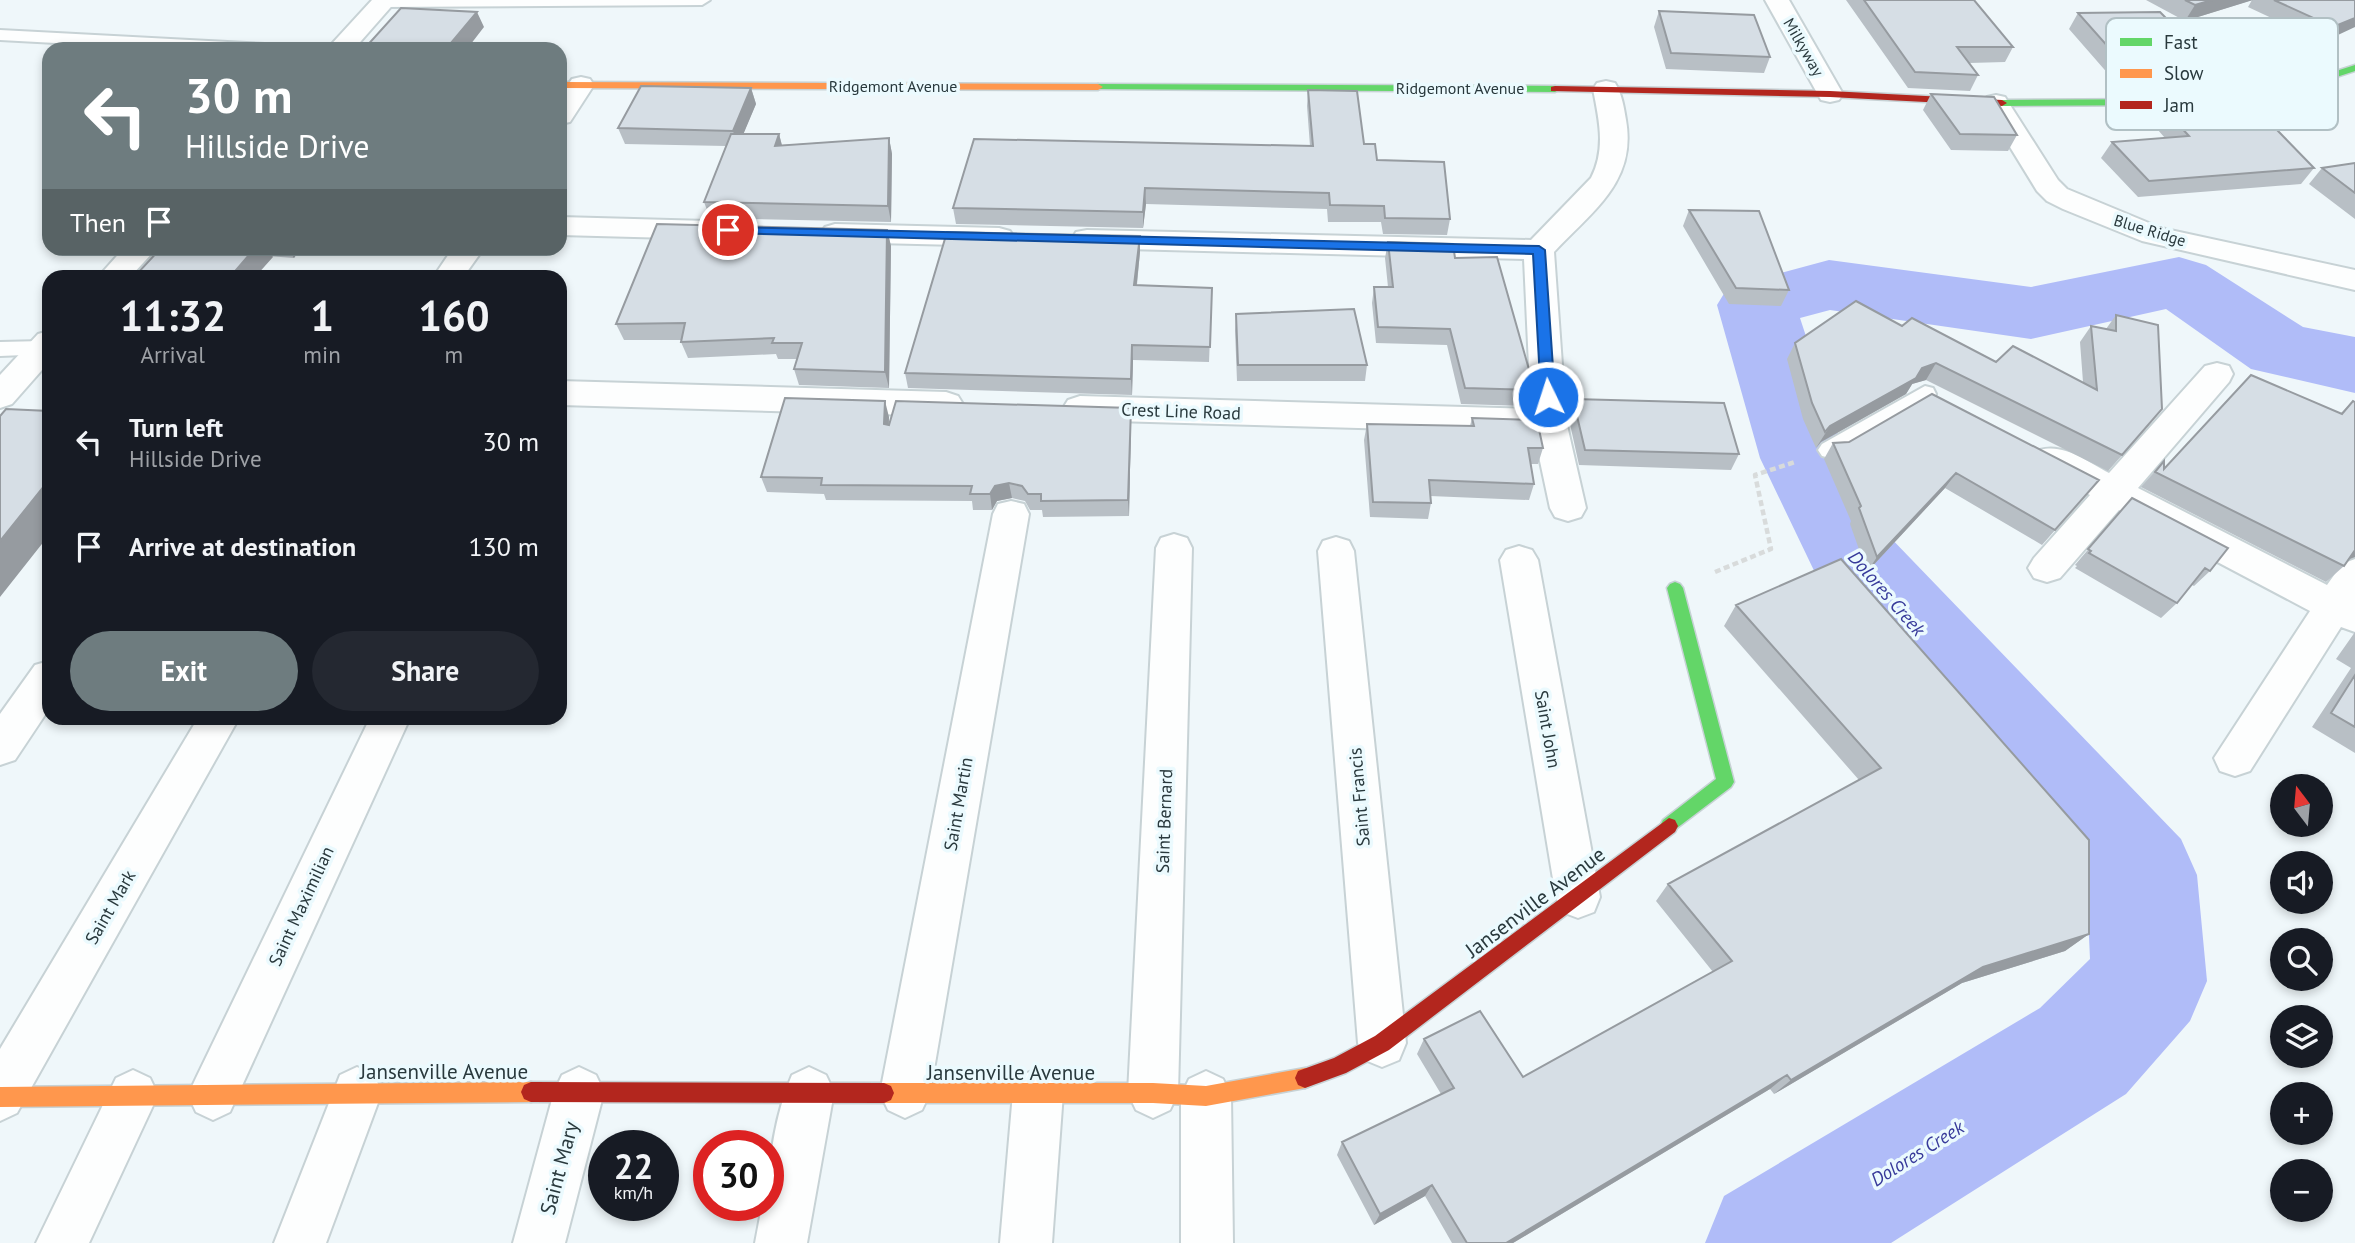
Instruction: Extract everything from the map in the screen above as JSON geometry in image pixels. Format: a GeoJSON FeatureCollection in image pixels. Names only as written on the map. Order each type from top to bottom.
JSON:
{"type":"FeatureCollection","features":[{"type":"Feature","properties":{"kind":"street","name":"Milkyway"},"geometry":{"type":"LineString","coordinates":[[1777,0],[1830,94]]}},
{"type":"Feature","properties":{"kind":"street"},"geometry":{"type":"LineString","coordinates":[[346,42],[384,1]]}},
{"type":"Feature","properties":{"kind":"street","name":"Ridgemont Avenue"},"geometry":{"type":"LineString","coordinates":[[2338,74],[2355,68]]}},
{"type":"Feature","properties":{"kind":"street","name":"Ridgemont Avenue"},"geometry":{"type":"LineString","coordinates":[[571,85],[1606,89],[1830,94],[1996,103],[2106,102]]}},
{"type":"Feature","properties":{"kind":"street"},"geometry":{"type":"LineString","coordinates":[[1568,508],[1549,421],[1539,250],[1604,182],[1612,169],[1616,149],[1606,89]]}},
{"type":"Feature","properties":{"kind":"street","name":"Blue Ridge"},"geometry":{"type":"LineString","coordinates":[[1996,103],[2047,185],[2057,195],[2073,203],[2153,234],[2355,279]]}},
{"type":"Feature","properties":{"kind":"street"},"geometry":{"type":"LineString","coordinates":[[567,226],[742,231]]}},
{"type":"Feature","properties":{"kind":"street"},"geometry":{"type":"LineString","coordinates":[[812,232],[1021,237]]}},
{"type":"Feature","properties":{"kind":"street"},"geometry":{"type":"LineString","coordinates":[[1063,239],[1539,250]]}},
{"type":"Feature","properties":{"kind":"street"},"geometry":{"type":"LineString","coordinates":[[120,270],[134,256]]}},
{"type":"Feature","properties":{"kind":"street"},"geometry":{"type":"LineString","coordinates":[[0,396],[42,349]]}},
{"type":"Feature","properties":{"kind":"street"},"geometry":{"type":"LineString","coordinates":[[2046,568],[2217,374]]}},
{"type":"Feature","properties":{"kind":"street"},"geometry":{"type":"LineString","coordinates":[[567,393],[978,405]]}},
{"type":"Feature","properties":{"kind":"street","name":"Crest Line Road"},"geometry":{"type":"LineString","coordinates":[[1048,407],[1549,421]]}},
{"type":"Feature","properties":{"kind":"street"},"geometry":{"type":"LineString","coordinates":[[2019,442],[2344,612]]}},
{"type":"Feature","properties":{"kind":"street","name":"Saint Martin"},"geometry":{"type":"LineString","coordinates":[[905,1093],[1011,514]]}},
{"type":"Feature","properties":{"kind":"street","name":"Saint Bernard"},"geometry":{"type":"LineString","coordinates":[[1153,1093],[1174,548]]}},
{"type":"Feature","properties":{"kind":"street","name":"Saint Francis"},"geometry":{"type":"LineString","coordinates":[[1336,551],[1382,1043]]}},
{"type":"Feature","properties":{"kind":"street","name":"Saint John"},"geometry":{"type":"LineString","coordinates":[[1519,560],[1578,897]]}},
{"type":"Feature","properties":{"kind":"street"},"geometry":{"type":"LineString","coordinates":[[2235,758],[2344,612],[2355,574]]}},
{"type":"Feature","properties":{"kind":"street","name":"Jansenville Avenue"},"geometry":{"type":"LineString","coordinates":[[0,1096],[357,1092],[810,1092],[1153,1093],[1206,1096],[1300,1080],[1339,1066],[1382,1043],[1578,897],[1725,782],[1675,588]]}},
{"type":"Feature","properties":{"kind":"street"},"geometry":{"type":"LineString","coordinates":[[0,747],[42,687]]}},
{"type":"Feature","properties":{"kind":"street","name":"Saint Mark"},"geometry":{"type":"LineString","coordinates":[[0,1096],[215,725]]}},
{"type":"Feature","properties":{"kind":"street","name":"Saint Maximilian"},"geometry":{"type":"LineString","coordinates":[[213,1095],[387,725]]}},
{"type":"Feature","properties":{"kind":"street"},"geometry":{"type":"LineString","coordinates":[[300,1243],[357,1092]]}},
{"type":"Feature","properties":{"kind":"street","name":"Saint Mary"},"geometry":{"type":"LineString","coordinates":[[539,1243],[579,1092]]}},
{"type":"Feature","properties":{"kind":"street"},"geometry":{"type":"LineString","coordinates":[[781,1243],[810,1092]]}},
{"type":"Feature","properties":{"kind":"street"},"geometry":{"type":"LineString","coordinates":[[1026,1243],[1038,1093]]}},
{"type":"Feature","properties":{"kind":"street"},"geometry":{"type":"LineString","coordinates":[[62,1243],[133,1095]]}},
{"type":"Feature","properties":{"kind":"street"},"geometry":{"type":"LineString","coordinates":[[1206,1096],[1207,1243]]}},
{"type":"Feature","properties":{"kind":"lane"},"geometry":{"type":"LineString","coordinates":[[384,1],[702,0]]}},
{"type":"Feature","properties":{"kind":"lane"},"geometry":{"type":"LineString","coordinates":[[0,35],[132,42]]}},
{"type":"Feature","properties":{"kind":"lane"},"geometry":{"type":"LineString","coordinates":[[0,349],[42,345]]}},
{"type":"Feature","properties":{"kind":"lane"},"geometry":{"type":"LineString","coordinates":[[1830,450],[1937,400]]}},
{"type":"Feature","properties":{"kind":"path"},"geometry":{"type":"LineString","coordinates":[[1675,588],[1771,549],[1755,475]]}},
{"type":"Feature","properties":{"kind":"building"},"geometry":{"type":"Polygon","coordinates":[[[1864,0],[1974,0],[2013,47],[1957,47],[1978,75],[1915,72],[1864,0]]]}},
{"type":"Feature","properties":{"kind":"building"},"geometry":{"type":"Polygon","coordinates":[[[2185,0],[2212,0],[2195,5],[2185,0]]]}},
{"type":"Feature","properties":{"kind":"building"},"geometry":{"type":"Polygon","coordinates":[[[2274,0],[2355,0],[2355,18],[2338,25],[2338,18],[2313,18],[2274,0]]]}},
{"type":"Feature","properties":{"kind":"building"},"geometry":{"type":"Polygon","coordinates":[[[401,8],[477,12],[452,42],[370,42],[401,8]]]}},
{"type":"Feature","properties":{"kind":"building"},"geometry":{"type":"Polygon","coordinates":[[[1659,11],[1754,15],[1770,57],[1671,53],[1659,11]]]}},
{"type":"Feature","properties":{"kind":"building"},"geometry":{"type":"Polygon","coordinates":[[[2160,12],[2166,18],[2106,18],[2106,44],[2078,13],[2160,12]]]}},
{"type":"Feature","properties":{"kind":"building"},"geometry":{"type":"Polygon","coordinates":[[[641,86],[751,88],[733,131],[618,128],[641,86]]]}},
{"type":"Feature","properties":{"kind":"building"},"geometry":{"type":"Polygon","coordinates":[[[1308,90],[1357,91],[1364,144],[1375,144],[1377,160],[1444,162],[1450,219],[1385,218],[1384,206],[1330,205],[1329,193],[1145,188],[1143,212],[953,208],[974,139],[1313,146],[1308,90]]]}},
{"type":"Feature","properties":{"kind":"building"},"geometry":{"type":"Polygon","coordinates":[[[1931,94],[1994,97],[2017,135],[1960,134],[1931,94]]]}},
{"type":"Feature","properties":{"kind":"building"},"geometry":{"type":"Polygon","coordinates":[[[2183,130],[2277,130],[2314,168],[2149,181],[2112,142],[2189,136],[2183,130]]]}},
{"type":"Feature","properties":{"kind":"building"},"geometry":{"type":"Polygon","coordinates":[[[731,134],[779,134],[775,146],[889,138],[888,206],[704,202],[731,134]]]}},
{"type":"Feature","properties":{"kind":"building"},"geometry":{"type":"Polygon","coordinates":[[[2355,163],[2355,193],[2322,168],[2355,163]]]}},
{"type":"Feature","properties":{"kind":"building"},"geometry":{"type":"Polygon","coordinates":[[[1689,210],[1759,211],[1789,290],[1736,288],[1689,210]]]}},
{"type":"Feature","properties":{"kind":"building"},"geometry":{"type":"Polygon","coordinates":[[[657,224],[887,230],[885,372],[794,369],[802,343],[772,343],[774,338],[681,342],[685,323],[616,324],[657,224]]]}},
{"type":"Feature","properties":{"kind":"building"},"geometry":{"type":"Polygon","coordinates":[[[947,232],[1140,236],[1134,285],[1212,288],[1210,347],[1132,345],[1131,379],[905,373],[947,232]]]}},
{"type":"Feature","properties":{"kind":"building"},"geometry":{"type":"Polygon","coordinates":[[[1388,242],[1453,244],[1455,258],[1497,257],[1533,390],[1465,388],[1450,329],[1378,327],[1374,287],[1393,287],[1388,242]]]}},
{"type":"Feature","properties":{"kind":"building"},"geometry":{"type":"Polygon","coordinates":[[[154,256],[248,256],[236,270],[141,270],[154,256]]]}},
{"type":"Feature","properties":{"kind":"building"},"geometry":{"type":"Polygon","coordinates":[[[1856,301],[1902,326],[1912,318],[1996,362],[2013,346],[2097,390],[2091,326],[2116,331],[2116,315],[2158,325],[2162,409],[2122,455],[1936,363],[1922,368],[1916,378],[1830,426],[1825,432],[1812,403],[1795,343],[1856,301]]]}},
{"type":"Feature","properties":{"kind":"building"},"geometry":{"type":"Polygon","coordinates":[[[1354,309],[1367,365],[1238,365],[1236,314],[1354,309]]]}},
{"type":"Feature","properties":{"kind":"building"},"geometry":{"type":"Polygon","coordinates":[[[2251,375],[2342,414],[2355,402],[2355,550],[2344,566],[2155,472],[2164,461],[2164,469],[2251,375]]]}},
{"type":"Feature","properties":{"kind":"building"},"geometry":{"type":"Polygon","coordinates":[[[1932,394],[2099,480],[2055,530],[1956,473],[1877,557],[1859,508],[1861,506],[1833,443],[1849,442],[1932,394]]]}},
{"type":"Feature","properties":{"kind":"building"},"geometry":{"type":"Polygon","coordinates":[[[785,398],[885,401],[884,424],[889,425],[896,401],[1131,408],[1128,500],[1041,501],[1041,494],[1028,494],[1022,486],[1009,483],[995,486],[990,494],[970,494],[972,486],[821,485],[822,478],[761,477],[785,398]]]}},
{"type":"Feature","properties":{"kind":"building"},"geometry":{"type":"Polygon","coordinates":[[[1573,399],[1724,403],[1739,454],[1585,450],[1573,399]]]}},
{"type":"Feature","properties":{"kind":"building"},"geometry":{"type":"Polygon","coordinates":[[[6,409],[42,411],[42,489],[0,541],[0,416],[6,409]]]}},
{"type":"Feature","properties":{"kind":"building"},"geometry":{"type":"Polygon","coordinates":[[[1472,418],[1537,420],[1543,448],[1528,448],[1534,484],[1429,480],[1431,503],[1373,502],[1367,424],[1474,426],[1472,418]]]}},
{"type":"Feature","properties":{"kind":"building"},"geometry":{"type":"Polygon","coordinates":[[[2132,498],[2228,548],[2210,571],[2205,568],[2177,603],[2089,553],[2091,551],[2088,549],[2132,498]]]}},
{"type":"Feature","properties":{"kind":"building"},"geometry":{"type":"Polygon","coordinates":[[[1841,559],[2089,840],[2089,934],[1983,967],[1791,1080],[1787,1075],[1506,1243],[1467,1243],[1432,1185],[1380,1214],[1342,1142],[1454,1088],[1424,1039],[1480,1011],[1523,1077],[1732,961],[1668,884],[1881,768],[1736,605],[1841,559]]]}},
{"type":"Feature","properties":{"kind":"building"},"geometry":{"type":"Polygon","coordinates":[[[2355,675],[2355,727],[2331,713],[2355,675]]]}},
{"type":"Feature","properties":{"kind":"waterway","name":"Dolores Creek"},"geometry":{"type":"LineString","coordinates":[[1771,1243],[2083,1051],[2149,981],[2142,875],[1852,556],[1803,458],[1756,305],[1829,285],[2031,313],[2179,282],[2280,350],[2355,365]]}},
{"type":"Feature","properties":{"kind":"traffic: fast"},"geometry":{"type":"LineString","coordinates":[[2338,74],[2355,68]]}},
{"type":"Feature","properties":{"kind":"traffic: fast"},"geometry":{"type":"LineString","coordinates":[[1098,87],[1555,89]]}},
{"type":"Feature","properties":{"kind":"traffic: fast"},"geometry":{"type":"LineString","coordinates":[[2002,103],[2106,102]]}},
{"type":"Feature","properties":{"kind":"traffic: fast"},"geometry":{"type":"LineString","coordinates":[[1669,826],[1725,782],[1675,588]]}},
{"type":"Feature","properties":{"kind":"traffic: slow"},"geometry":{"type":"LineString","coordinates":[[567,85],[1098,87]]}},
{"type":"Feature","properties":{"kind":"traffic: slow"},"geometry":{"type":"LineString","coordinates":[[884,1093],[1153,1093],[1206,1096],[1305,1078]]}},
{"type":"Feature","properties":{"kind":"traffic: slow"},"geometry":{"type":"LineString","coordinates":[[0,1097],[531,1092]]}},
{"type":"Feature","properties":{"kind":"traffic: jam"},"geometry":{"type":"LineString","coordinates":[[1555,89],[1830,94],[2002,103]]}},
{"type":"Feature","properties":{"kind":"traffic: jam"},"geometry":{"type":"LineString","coordinates":[[1305,1078],[1339,1066],[1382,1043],[1669,826]]}},
{"type":"Feature","properties":{"kind":"traffic: jam"},"geometry":{"type":"LineString","coordinates":[[531,1092],[884,1093]]}},
{"type":"Feature","properties":{"kind":"route"},"geometry":{"type":"LineString","coordinates":[[728,230],[1539,250],[1548,397]]}}]}
